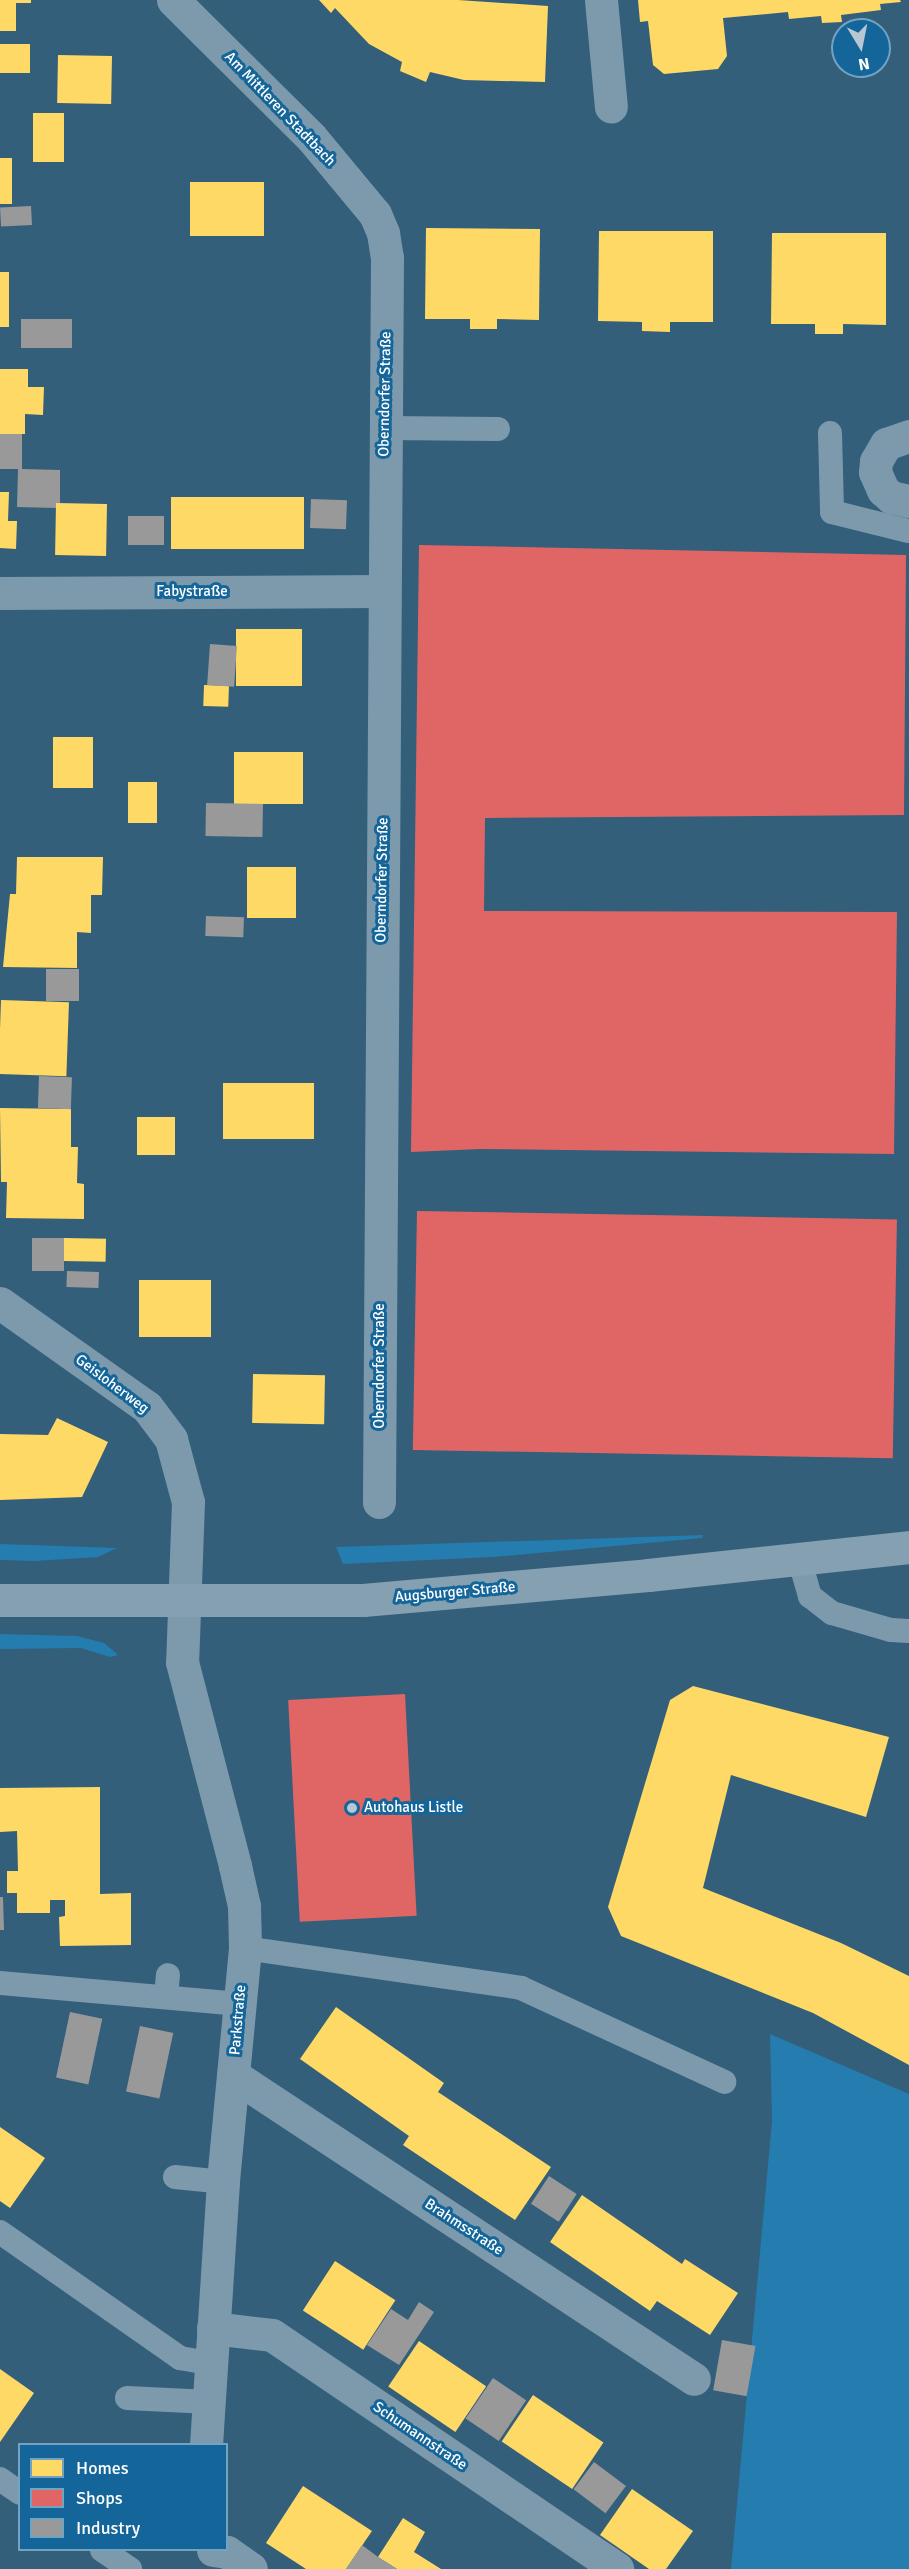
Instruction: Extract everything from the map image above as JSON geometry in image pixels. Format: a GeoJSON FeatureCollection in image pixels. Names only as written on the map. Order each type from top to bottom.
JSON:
{"type":"FeatureCollection","features":[{"type":"Feature","properties":{"kind":"street","name":"Am Mittleren Stadtbach"},"geometry":{"type":"LineString","coordinates":[[173,0],[311,137],[375,214],[383,233],[387,258]]}},
{"type":"Feature","properties":{"kind":"street"},"geometry":{"type":"LineString","coordinates":[[601,0],[611,107]]}},
{"type":"Feature","properties":{"kind":"street","name":"Oberndorfer Straße"},"geometry":{"type":"LineString","coordinates":[[379,1502],[384,428],[387,258]]}},
{"type":"Feature","properties":{"kind":"street"},"geometry":{"type":"LineString","coordinates":[[909,436],[886,444],[876,461],[875,472],[883,490],[909,501]]}},
{"type":"Feature","properties":{"kind":"street","name":"Fabystraße"},"geometry":{"type":"LineString","coordinates":[[0,593],[383,591]]}},
{"type":"Feature","properties":{"kind":"street","name":"Geisloherweg"},"geometry":{"type":"LineString","coordinates":[[0,1304],[147,1407],[171,1439],[188,1502],[184,1602]]}},
{"type":"Feature","properties":{"kind":"street","name":"Augsburger Straße"},"geometry":{"type":"LineString","coordinates":[[0,1600],[184,1602],[363,1600],[909,1547]]}},
{"type":"Feature","properties":{"kind":"street","name":"Parkstraße"},"geometry":{"type":"LineString","coordinates":[[184,1602],[182,1662],[236,1866],[244,1906],[245,1948],[223,2182],[206,2443]]}},
{"type":"Feature","properties":{"kind":"street","name":"Brahmsstraße"},"geometry":{"type":"LineString","coordinates":[[233,2075],[694,2379]]}},
{"type":"Feature","properties":{"kind":"street","name":"Schumannstraße"},"geometry":{"type":"LineString","coordinates":[[213,2328],[272,2335],[617,2569]]}},
{"type":"Feature","properties":{"kind":"street"},"geometry":{"type":"LineString","coordinates":[[197,2569],[198,2551]]}},
{"type":"Feature","properties":{"kind":"street"},"geometry":{"type":"LineString","coordinates":[[220,2551],[227,2552],[251,2569]]}},
{"type":"Feature","properties":{"kind":"lane"},"geometry":{"type":"LineString","coordinates":[[384,428],[498,429]]}},
{"type":"Feature","properties":{"kind":"lane"},"geometry":{"type":"LineString","coordinates":[[830,434],[832,512],[909,531]]}},
{"type":"Feature","properties":{"kind":"lane"},"geometry":{"type":"LineString","coordinates":[[799,1558],[810,1596],[832,1613],[891,1630],[909,1631]]}},
{"type":"Feature","properties":{"kind":"lane"},"geometry":{"type":"LineString","coordinates":[[245,1948],[521,1988],[724,2082]]}},
{"type":"Feature","properties":{"kind":"lane"},"geometry":{"type":"LineString","coordinates":[[0,1983],[167,1986],[240,2004]]}},
{"type":"Feature","properties":{"kind":"lane"},"geometry":{"type":"LineString","coordinates":[[175,2177],[223,2182]]}},
{"type":"Feature","properties":{"kind":"lane"},"geometry":{"type":"LineString","coordinates":[[0,2232],[180,2358],[213,2364]]}},
{"type":"Feature","properties":{"kind":"lane"},"geometry":{"type":"LineString","coordinates":[[127,2398],[210,2402]]}},
{"type":"Feature","properties":{"kind":"lane"},"geometry":{"type":"LineString","coordinates":[[0,2479],[18,2492]]}},
{"type":"Feature","properties":{"kind":"lane"},"geometry":{"type":"LineString","coordinates":[[103,2551],[130,2569]]}},
{"type":"Feature","properties":{"kind":"shaded area"},"geometry":{"type":"Polygon","coordinates":[[[703,1535],[702,1538],[493,1557],[343,1564],[336,1547],[703,1535]]]}},
{"type":"Feature","properties":{"kind":"shaded area"},"geometry":{"type":"Polygon","coordinates":[[[0,1544],[117,1548],[98,1557],[34,1561],[0,1560],[0,1544]]]}},
{"type":"Feature","properties":{"kind":"shaded area"},"geometry":{"type":"Polygon","coordinates":[[[0,1634],[77,1636],[104,1643],[118,1655],[110,1657],[81,1648],[0,1649],[0,1634]]]}},
{"type":"Feature","properties":{"kind":"shaded area"},"geometry":{"type":"Polygon","coordinates":[[[770,2034],[909,2094],[909,2569],[731,2569],[772,2121],[770,2034]]]}},
{"type":"Feature","properties":{"kind":"building: Homes"},"geometry":{"type":"Polygon","coordinates":[[[0,0],[31,0],[31,3],[16,3],[16,31],[0,31],[0,0]]]}},
{"type":"Feature","properties":{"kind":"building: Homes"},"geometry":{"type":"Polygon","coordinates":[[[319,0],[458,0],[548,6],[545,82],[464,80],[430,72],[426,82],[400,71],[402,62],[369,44],[335,8],[331,13],[319,0]]]}},
{"type":"Feature","properties":{"kind":"building: Homes"},"geometry":{"type":"Polygon","coordinates":[[[638,0],[900,0],[901,2],[880,4],[881,10],[841,15],[841,18],[831,18],[831,23],[822,23],[821,16],[789,19],[788,12],[723,18],[727,56],[718,69],[664,74],[653,65],[648,21],[640,22],[638,0]]]}},
{"type":"Feature","properties":{"kind":"building: Homes"},"geometry":{"type":"Polygon","coordinates":[[[0,44],[30,44],[30,73],[0,73],[0,44]]]}},
{"type":"Feature","properties":{"kind":"building: Homes"},"geometry":{"type":"Polygon","coordinates":[[[58,55],[112,56],[111,104],[57,103],[58,55]]]}},
{"type":"Feature","properties":{"kind":"building: Homes"},"geometry":{"type":"Polygon","coordinates":[[[33,113],[64,113],[64,162],[33,162],[33,113]]]}},
{"type":"Feature","properties":{"kind":"building: Homes"},"geometry":{"type":"Polygon","coordinates":[[[0,158],[12,158],[12,204],[0,204],[0,158]]]}},
{"type":"Feature","properties":{"kind":"building: Homes"},"geometry":{"type":"Polygon","coordinates":[[[190,182],[264,182],[264,236],[190,236],[190,182]]]}},
{"type":"Feature","properties":{"kind":"building: Homes"},"geometry":{"type":"Polygon","coordinates":[[[426,228],[540,229],[539,320],[497,319],[497,329],[470,329],[470,319],[425,319],[426,228]]]}},
{"type":"Feature","properties":{"kind":"building: Homes"},"geometry":{"type":"Polygon","coordinates":[[[599,231],[713,231],[713,322],[670,322],[670,332],[642,331],[642,322],[598,321],[599,231]]]}},
{"type":"Feature","properties":{"kind":"building: Homes"},"geometry":{"type":"Polygon","coordinates":[[[772,233],[886,233],[886,325],[843,324],[843,334],[815,334],[815,324],[771,324],[772,233]]]}},
{"type":"Feature","properties":{"kind":"building: Homes"},"geometry":{"type":"Polygon","coordinates":[[[0,272],[9,272],[9,327],[0,327],[0,272]]]}},
{"type":"Feature","properties":{"kind":"building: Homes"},"geometry":{"type":"Polygon","coordinates":[[[0,369],[28,369],[28,387],[44,387],[43,415],[25,414],[25,434],[0,434],[0,369]]]}},
{"type":"Feature","properties":{"kind":"building: Homes"},"geometry":{"type":"Polygon","coordinates":[[[0,492],[9,492],[8,521],[17,521],[16,549],[0,548],[0,492]]]}},
{"type":"Feature","properties":{"kind":"building: Homes"},"geometry":{"type":"Polygon","coordinates":[[[171,497],[304,497],[304,549],[171,549],[171,497]]]}},
{"type":"Feature","properties":{"kind":"building: Homes"},"geometry":{"type":"Polygon","coordinates":[[[56,503],[107,504],[106,556],[55,555],[56,503]]]}},
{"type":"Feature","properties":{"kind":"building: Homes"},"geometry":{"type":"Polygon","coordinates":[[[236,629],[302,629],[302,686],[236,686],[236,629]]]}},
{"type":"Feature","properties":{"kind":"building: Homes"},"geometry":{"type":"Polygon","coordinates":[[[204,685],[229,686],[228,707],[203,706],[204,685]]]}},
{"type":"Feature","properties":{"kind":"building: Homes"},"geometry":{"type":"Polygon","coordinates":[[[53,737],[93,737],[93,788],[53,788],[53,737]]]}},
{"type":"Feature","properties":{"kind":"building: Homes"},"geometry":{"type":"Polygon","coordinates":[[[234,752],[303,752],[303,804],[234,804],[234,752]]]}},
{"type":"Feature","properties":{"kind":"building: Homes"},"geometry":{"type":"Polygon","coordinates":[[[128,782],[157,782],[157,823],[128,823],[128,782]]]}},
{"type":"Feature","properties":{"kind":"building: Homes"},"geometry":{"type":"Polygon","coordinates":[[[17,857],[103,857],[102,895],[91,895],[91,933],[77,932],[77,968],[3,967],[10,894],[16,894],[17,857]]]}},
{"type":"Feature","properties":{"kind":"building: Homes"},"geometry":{"type":"Polygon","coordinates":[[[247,867],[296,867],[296,918],[247,918],[247,867]]]}},
{"type":"Feature","properties":{"kind":"building: Homes"},"geometry":{"type":"Polygon","coordinates":[[[1,1000],[69,1002],[66,1076],[0,1074],[1,1000]]]}},
{"type":"Feature","properties":{"kind":"building: Homes"},"geometry":{"type":"Polygon","coordinates":[[[223,1083],[314,1083],[314,1139],[223,1139],[223,1083]]]}},
{"type":"Feature","properties":{"kind":"building: Homes"},"geometry":{"type":"Polygon","coordinates":[[[0,1108],[71,1109],[71,1147],[78,1147],[77,1183],[84,1184],[84,1219],[6,1218],[7,1182],[1,1182],[0,1108]]]}},
{"type":"Feature","properties":{"kind":"building: Homes"},"geometry":{"type":"Polygon","coordinates":[[[137,1117],[175,1117],[175,1155],[137,1155],[137,1117]]]}},
{"type":"Feature","properties":{"kind":"building: Homes"},"geometry":{"type":"Polygon","coordinates":[[[64,1238],[106,1239],[106,1262],[64,1261],[64,1238]]]}},
{"type":"Feature","properties":{"kind":"building: Homes"},"geometry":{"type":"Polygon","coordinates":[[[139,1280],[211,1280],[211,1337],[139,1337],[139,1280]]]}},
{"type":"Feature","properties":{"kind":"building: Homes"},"geometry":{"type":"Polygon","coordinates":[[[253,1374],[325,1375],[324,1424],[252,1423],[253,1374]]]}},
{"type":"Feature","properties":{"kind":"building: Homes"},"geometry":{"type":"Polygon","coordinates":[[[57,1418],[108,1442],[82,1497],[0,1500],[0,1434],[48,1435],[57,1418]]]}},
{"type":"Feature","properties":{"kind":"building: Homes"},"geometry":{"type":"Polygon","coordinates":[[[693,1686],[889,1737],[866,1817],[731,1775],[703,1888],[841,1943],[909,1976],[909,2065],[813,2013],[621,1936],[608,1907],[670,1700],[693,1686]]]}},
{"type":"Feature","properties":{"kind":"building: Homes"},"geometry":{"type":"Polygon","coordinates":[[[100,1787],[100,1894],[131,1893],[131,1945],[60,1946],[59,1917],[65,1916],[65,1900],[50,1900],[50,1913],[17,1913],[17,1893],[7,1893],[7,1871],[18,1871],[17,1831],[0,1832],[0,1788],[100,1787]]]}},
{"type":"Feature","properties":{"kind":"building: Homes"},"geometry":{"type":"Polygon","coordinates":[[[336,2007],[444,2083],[438,2092],[551,2167],[515,2220],[403,2145],[409,2136],[300,2059],[336,2007]]]}},
{"type":"Feature","properties":{"kind":"building: Homes"},"geometry":{"type":"Polygon","coordinates":[[[0,2127],[45,2158],[10,2208],[0,2201],[0,2127]]]}},
{"type":"Feature","properties":{"kind":"building: Homes"},"geometry":{"type":"Polygon","coordinates":[[[582,2195],[682,2264],[685,2259],[738,2293],[710,2335],[657,2301],[650,2311],[550,2242],[582,2195]]]}},
{"type":"Feature","properties":{"kind":"building: Homes"},"geometry":{"type":"Polygon","coordinates":[[[335,2261],[395,2300],[363,2350],[303,2310],[335,2261]]]}},
{"type":"Feature","properties":{"kind":"building: Homes"},"geometry":{"type":"Polygon","coordinates":[[[419,2341],[486,2386],[455,2432],[388,2387],[419,2341]]]}},
{"type":"Feature","properties":{"kind":"building: Homes"},"geometry":{"type":"Polygon","coordinates":[[[0,2369],[34,2393],[0,2442],[0,2369]]]}},
{"type":"Feature","properties":{"kind":"building: Homes"},"geometry":{"type":"Polygon","coordinates":[[[533,2395],[603,2443],[572,2489],[502,2441],[533,2395]]]}},
{"type":"Feature","properties":{"kind":"building: Homes"},"geometry":{"type":"Polygon","coordinates":[[[303,2486],[372,2531],[346,2569],[306,2569],[266,2543],[303,2486]]]}},
{"type":"Feature","properties":{"kind":"building: Homes"},"geometry":{"type":"Polygon","coordinates":[[[632,2489],[693,2531],[666,2569],[649,2569],[600,2535],[632,2489]]]}},
{"type":"Feature","properties":{"kind":"building: Homes"},"geometry":{"type":"Polygon","coordinates":[[[403,2518],[425,2532],[414,2552],[441,2569],[397,2569],[378,2557],[403,2518]]]}},
{"type":"Feature","properties":{"kind":"building: Shops"},"geometry":{"type":"Polygon","coordinates":[[[419,545],[906,555],[904,815],[485,818],[484,911],[897,912],[894,1154],[480,1149],[411,1152],[419,545]]]}},
{"type":"Feature","properties":{"kind":"building: Shops"},"geometry":{"type":"Polygon","coordinates":[[[417,1211],[897,1219],[893,1458],[413,1450],[417,1211]]]}},
{"type":"Feature","properties":{"kind":"building: Shops","name":"Autohaus Listle"},"geometry":{"type":"Polygon","coordinates":[[[405,1694],[417,1916],[300,1922],[288,1700],[405,1694]]]}},
{"type":"Feature","properties":{"kind":"building: Industry"},"geometry":{"type":"Polygon","coordinates":[[[31,206],[32,225],[1,227],[0,208],[31,206]]]}},
{"type":"Feature","properties":{"kind":"building: Industry"},"geometry":{"type":"Polygon","coordinates":[[[21,319],[72,319],[72,348],[21,348],[21,319]]]}},
{"type":"Feature","properties":{"kind":"building: Industry"},"geometry":{"type":"Polygon","coordinates":[[[0,434],[22,434],[22,469],[60,470],[60,503],[56,503],[56,508],[17,507],[18,469],[0,469],[0,434]]]}},
{"type":"Feature","properties":{"kind":"building: Industry"},"geometry":{"type":"Polygon","coordinates":[[[311,499],[347,500],[346,529],[310,528],[311,499]]]}},
{"type":"Feature","properties":{"kind":"building: Industry"},"geometry":{"type":"Polygon","coordinates":[[[128,516],[164,516],[164,545],[128,545],[128,516]]]}},
{"type":"Feature","properties":{"kind":"building: Industry"},"geometry":{"type":"Polygon","coordinates":[[[210,644],[237,646],[234,687],[207,685],[210,644]]]}},
{"type":"Feature","properties":{"kind":"building: Industry"},"geometry":{"type":"Polygon","coordinates":[[[206,803],[263,804],[262,837],[205,836],[206,803]]]}},
{"type":"Feature","properties":{"kind":"building: Industry"},"geometry":{"type":"Polygon","coordinates":[[[206,916],[244,917],[243,937],[205,936],[206,916]]]}},
{"type":"Feature","properties":{"kind":"building: Industry"},"geometry":{"type":"Polygon","coordinates":[[[46,969],[79,969],[79,1001],[46,1001],[46,969]]]}},
{"type":"Feature","properties":{"kind":"building: Industry"},"geometry":{"type":"Polygon","coordinates":[[[39,1076],[72,1077],[71,1109],[38,1108],[39,1076]]]}},
{"type":"Feature","properties":{"kind":"building: Industry"},"geometry":{"type":"Polygon","coordinates":[[[32,1238],[64,1238],[64,1271],[32,1271],[32,1238]]]}},
{"type":"Feature","properties":{"kind":"building: Industry"},"geometry":{"type":"Polygon","coordinates":[[[67,1271],[99,1272],[98,1288],[66,1287],[67,1271]]]}},
{"type":"Feature","properties":{"kind":"building: Industry"},"geometry":{"type":"Polygon","coordinates":[[[0,1897],[3,1897],[4,1930],[0,1930],[0,1897]]]}},
{"type":"Feature","properties":{"kind":"building: Industry"},"geometry":{"type":"Polygon","coordinates":[[[70,2012],[102,2019],[88,2084],[56,2078],[70,2012]]]}},
{"type":"Feature","properties":{"kind":"building: Industry"},"geometry":{"type":"Polygon","coordinates":[[[140,2026],[173,2033],[159,2099],[126,2092],[140,2026]]]}},
{"type":"Feature","properties":{"kind":"building: Industry"},"geometry":{"type":"Polygon","coordinates":[[[549,2176],[577,2194],[559,2222],[531,2204],[549,2176]]]}},
{"type":"Feature","properties":{"kind":"building: Industry"},"geometry":{"type":"Polygon","coordinates":[[[419,2302],[434,2312],[399,2365],[367,2345],[391,2309],[408,2320],[419,2302]]]}},
{"type":"Feature","properties":{"kind":"building: Industry"},"geometry":{"type":"Polygon","coordinates":[[[722,2340],[755,2346],[747,2396],[713,2390],[722,2340]]]}},
{"type":"Feature","properties":{"kind":"building: Industry"},"geometry":{"type":"Polygon","coordinates":[[[493,2378],[526,2400],[499,2441],[466,2419],[493,2378]]]}},
{"type":"Feature","properties":{"kind":"building: Industry"},"geometry":{"type":"Polygon","coordinates":[[[594,2462],[626,2486],[605,2513],[574,2489],[594,2462]]]}},
{"type":"Feature","properties":{"kind":"building: Industry"},"geometry":{"type":"Polygon","coordinates":[[[362,2545],[378,2557],[397,2569],[346,2569],[362,2545]]]}},
{"type":"Feature","properties":{"kind":"place","name":"Autohaus Listle"},"geometry":{"type":"Point","coordinates":[352,1808]}}]}
